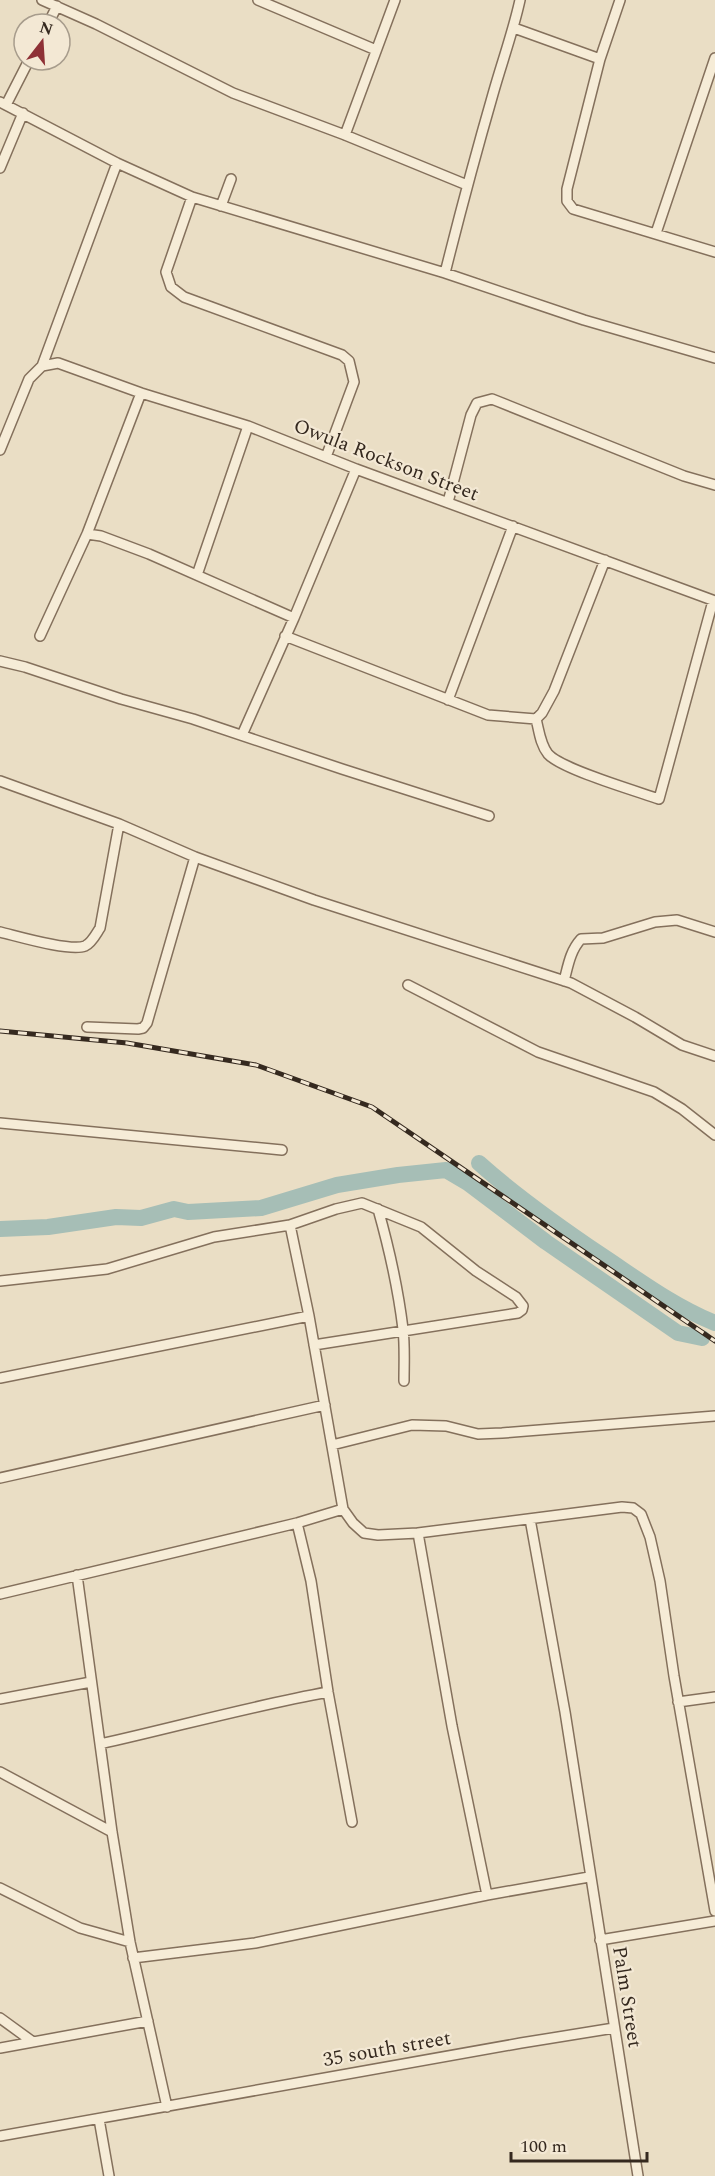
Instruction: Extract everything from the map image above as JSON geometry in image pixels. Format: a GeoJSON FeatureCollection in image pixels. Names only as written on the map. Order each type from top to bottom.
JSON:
{"type":"FeatureCollection","features":[{"type":"Feature","properties":{"kind":"street"},"geometry":{"type":"LineString","coordinates":[[42,0],[96,24],[233,93],[345,135],[467,185]]}},
{"type":"Feature","properties":{"kind":"street"},"geometry":{"type":"LineString","coordinates":[[258,0],[375,50]]}},
{"type":"Feature","properties":{"kind":"street"},"geometry":{"type":"LineString","coordinates":[[345,135],[394,0]]}},
{"type":"Feature","properties":{"kind":"street"},"geometry":{"type":"LineString","coordinates":[[446,273],[467,185],[500,68],[514,28],[520,0]]}},
{"type":"Feature","properties":{"kind":"street"},"geometry":{"type":"LineString","coordinates":[[620,0],[600,59],[567,189],[567,201],[573,209],[715,252]]}},
{"type":"Feature","properties":{"kind":"street"},"geometry":{"type":"LineString","coordinates":[[54,12],[57,6]]}},
{"type":"Feature","properties":{"kind":"street"},"geometry":{"type":"LineString","coordinates":[[514,28],[600,59]]}},
{"type":"Feature","properties":{"kind":"street"},"geometry":{"type":"LineString","coordinates":[[656,233],[715,58]]}},
{"type":"Feature","properties":{"kind":"street"},"geometry":{"type":"LineString","coordinates":[[22,72],[3,104],[117,163],[192,197],[446,273],[584,320],[715,358]]}},
{"type":"Feature","properties":{"kind":"street"},"geometry":{"type":"LineString","coordinates":[[0,168],[23,113]]}},
{"type":"Feature","properties":{"kind":"street"},"geometry":{"type":"LineString","coordinates":[[0,450],[29,379],[42,366],[117,163]]}},
{"type":"Feature","properties":{"kind":"street"},"geometry":{"type":"LineString","coordinates":[[221,206],[231,179]]}},
{"type":"Feature","properties":{"kind":"street"},"geometry":{"type":"LineString","coordinates":[[192,197],[166,272],[171,287],[184,297],[342,355],[349,361],[354,382],[326,457]]}},
{"type":"Feature","properties":{"kind":"street","name":"Owula Rockson Street"},"geometry":{"type":"LineString","coordinates":[[42,366],[58,363],[141,393],[248,426],[356,469],[714,601]]}},
{"type":"Feature","properties":{"kind":"street"},"geometry":{"type":"LineString","coordinates":[[40,636],[87,534],[141,393]]}},
{"type":"Feature","properties":{"kind":"street"},"geometry":{"type":"LineString","coordinates":[[448,502],[471,415],[477,403],[492,399],[684,476],[715,485]]}},
{"type":"Feature","properties":{"kind":"street"},"geometry":{"type":"LineString","coordinates":[[0,428],[11,420]]}},
{"type":"Feature","properties":{"kind":"street"},"geometry":{"type":"LineString","coordinates":[[197,576],[248,426]]}},
{"type":"Feature","properties":{"kind":"street"},"geometry":{"type":"LineString","coordinates":[[242,735],[356,469]]}},
{"type":"Feature","properties":{"kind":"street"},"geometry":{"type":"LineString","coordinates":[[448,700],[513,526]]}},
{"type":"Feature","properties":{"kind":"street"},"geometry":{"type":"LineString","coordinates":[[87,534],[101,536],[149,554],[294,618]]}},
{"type":"Feature","properties":{"kind":"street"},"geometry":{"type":"LineString","coordinates":[[605,560],[554,691],[537,719],[543,746],[553,758],[603,780],[659,799],[714,601]]}},
{"type":"Feature","properties":{"kind":"street"},"geometry":{"type":"LineString","coordinates":[[285,636],[488,715],[537,719]]}},
{"type":"Feature","properties":{"kind":"street"},"geometry":{"type":"LineString","coordinates":[[0,661],[242,735],[489,816]]}},
{"type":"Feature","properties":{"kind":"street"},"geometry":{"type":"LineString","coordinates":[[0,781],[119,824],[195,857],[314,900],[564,981],[635,1017],[682,1045],[715,1056]]}},
{"type":"Feature","properties":{"kind":"street"},"geometry":{"type":"LineString","coordinates":[[0,932],[73,948],[86,945],[100,928],[119,824]]}},
{"type":"Feature","properties":{"kind":"street"},"geometry":{"type":"LineString","coordinates":[[87,1027],[138,1029],[143,1028],[147,1023],[195,857]]}},
{"type":"Feature","properties":{"kind":"street"},"geometry":{"type":"LineString","coordinates":[[564,981],[569,958],[580,939],[603,938],[655,922],[677,920],[715,932]]}},
{"type":"Feature","properties":{"kind":"street"},"geometry":{"type":"LineString","coordinates":[[408,985],[538,1052],[654,1092],[682,1109],[715,1135]]}},
{"type":"Feature","properties":{"kind":"street"},"geometry":{"type":"LineString","coordinates":[[0,1123],[282,1149]]}},
{"type":"Feature","properties":{"kind":"street"},"geometry":{"type":"LineString","coordinates":[[0,1281],[106,1269],[214,1237],[290,1225],[336,1209],[362,1203],[421,1227],[476,1271],[516,1297],[523,1306],[518,1313],[314,1345]]}},
{"type":"Feature","properties":{"kind":"street"},"geometry":{"type":"LineString","coordinates":[[378,1209],[391,1255],[404,1331],[404,1381]]}},
{"type":"Feature","properties":{"kind":"street"},"geometry":{"type":"LineString","coordinates":[[290,1225],[309,1316],[343,1509],[364,1533],[378,1535],[418,1533],[622,1507],[633,1508],[641,1514],[650,1537],[660,1581],[678,1702],[715,1911]]}},
{"type":"Feature","properties":{"kind":"street"},"geometry":{"type":"LineString","coordinates":[[0,1378],[309,1316]]}},
{"type":"Feature","properties":{"kind":"street"},"geometry":{"type":"LineString","coordinates":[[0,1478],[325,1405]]}},
{"type":"Feature","properties":{"kind":"street"},"geometry":{"type":"LineString","coordinates":[[332,1445],[411,1425],[446,1426],[478,1434],[715,1416]]}},
{"type":"Feature","properties":{"kind":"street"},"geometry":{"type":"LineString","coordinates":[[0,1594],[297,1523],[343,1509]]}},
{"type":"Feature","properties":{"kind":"street"},"geometry":{"type":"LineString","coordinates":[[530,1519],[565,1712],[600,1940]]}},
{"type":"Feature","properties":{"kind":"street"},"geometry":{"type":"LineString","coordinates":[[297,1523],[311,1581],[328,1692],[352,1822]]}},
{"type":"Feature","properties":{"kind":"street"},"geometry":{"type":"LineString","coordinates":[[418,1533],[452,1726],[487,1895]]}},
{"type":"Feature","properties":{"kind":"street"},"geometry":{"type":"LineString","coordinates":[[77,1575],[112,1832],[130,1942],[167,2107]]}},
{"type":"Feature","properties":{"kind":"street"},"geometry":{"type":"LineString","coordinates":[[0,1699],[91,1682]]}},
{"type":"Feature","properties":{"kind":"street"},"geometry":{"type":"LineString","coordinates":[[100,1744],[261,1704],[328,1692]]}},
{"type":"Feature","properties":{"kind":"street"},"geometry":{"type":"LineString","coordinates":[[678,1702],[715,1697]]}},
{"type":"Feature","properties":{"kind":"street"},"geometry":{"type":"LineString","coordinates":[[0,1772],[112,1832]]}},
{"type":"Feature","properties":{"kind":"street"},"geometry":{"type":"LineString","coordinates":[[133,1958],[255,1942],[487,1895],[589,1877]]}},
{"type":"Feature","properties":{"kind":"street"},"geometry":{"type":"LineString","coordinates":[[0,1888],[80,1928],[130,1942]]}},
{"type":"Feature","properties":{"kind":"street","name":"Palm Street"},"geometry":{"type":"LineString","coordinates":[[638,2176],[600,1940],[715,1921]]}},
{"type":"Feature","properties":{"kind":"street"},"geometry":{"type":"LineString","coordinates":[[0,2018],[33,2042]]}},
{"type":"Feature","properties":{"kind":"street"},"geometry":{"type":"LineString","coordinates":[[0,2048],[148,2021]]}},
{"type":"Feature","properties":{"kind":"street","name":"35 south street"},"geometry":{"type":"LineString","coordinates":[[0,2136],[614,2028]]}},
{"type":"Feature","properties":{"kind":"street"},"geometry":{"type":"LineString","coordinates":[[99,2119],[109,2176]]}},
{"type":"Feature","properties":{"kind":"waterway"},"geometry":{"type":"LineString","coordinates":[[479,1163],[540,1212],[604,1257],[672,1301],[715,1323]]}},
{"type":"Feature","properties":{"kind":"waterway"},"geometry":{"type":"LineString","coordinates":[[0,1229],[48,1227],[116,1217],[141,1218],[174,1209],[188,1212],[261,1208],[337,1185],[446,1170],[468,1183],[546,1242],[678,1333],[702,1338]]}},
{"type":"Feature","properties":{"kind":"railway"},"geometry":{"type":"LineString","coordinates":[[0,1031],[127,1043],[256,1065],[372,1107],[715,1341]]}}]}
